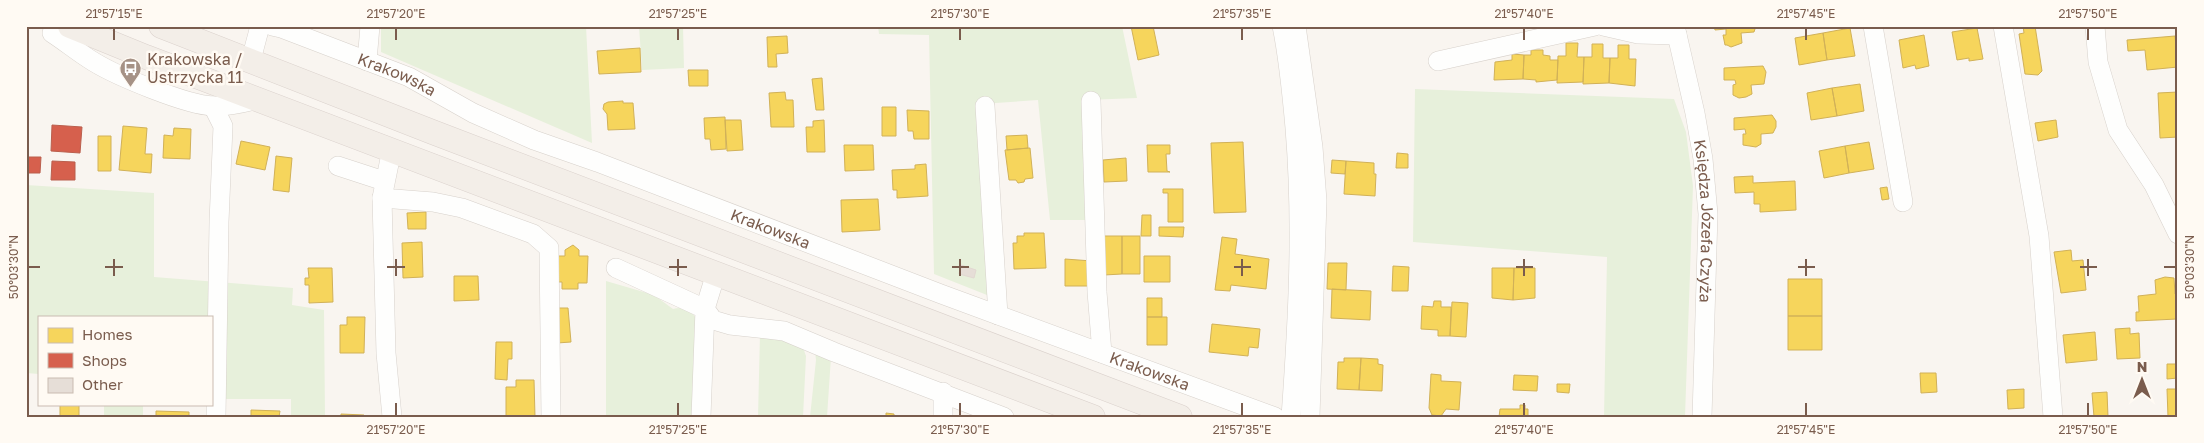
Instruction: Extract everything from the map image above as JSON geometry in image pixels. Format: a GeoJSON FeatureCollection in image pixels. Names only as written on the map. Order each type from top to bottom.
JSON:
{"type":"FeatureCollection","features":[{"type":"Feature","properties":{"kind":"main road","name":"Krakowska"},"geometry":{"type":"LineString","coordinates":[[161,26],[435,133],[1180,417]]}},
{"type":"Feature","properties":{"kind":"main road"},"geometry":{"type":"LineString","coordinates":[[64,28],[394,150],[1093,417]]}},
{"type":"Feature","properties":{"kind":"street"},"geometry":{"type":"LineString","coordinates":[[64,28],[104,26]]}},
{"type":"Feature","properties":{"kind":"street"},"geometry":{"type":"LineString","coordinates":[[251,60],[260,26]]}},
{"type":"Feature","properties":{"kind":"street","name":"Krakowska"},"geometry":{"type":"LineString","coordinates":[[272,26],[409,77],[473,113],[534,140],[1275,417]]}},
{"type":"Feature","properties":{"kind":"street"},"geometry":{"type":"LineString","coordinates":[[368,61],[370,26]]}},
{"type":"Feature","properties":{"kind":"street"},"geometry":{"type":"LineString","coordinates":[[1282,26],[1291,82],[1300,188],[1300,228],[1291,417]]}},
{"type":"Feature","properties":{"kind":"street"},"geometry":{"type":"LineString","coordinates":[[1296,26],[1313,147],[1317,201],[1310,417]]}},
{"type":"Feature","properties":{"kind":"street"},"geometry":{"type":"LineString","coordinates":[[1438,61],[1595,26]]}},
{"type":"Feature","properties":{"kind":"street"},"geometry":{"type":"LineString","coordinates":[[1603,26],[1638,34],[1676,31]]}},
{"type":"Feature","properties":{"kind":"street"},"geometry":{"type":"LineString","coordinates":[[1873,26],[1903,202]]}},
{"type":"Feature","properties":{"kind":"street"},"geometry":{"type":"LineString","coordinates":[[2003,26],[2039,236],[2053,417]]}},
{"type":"Feature","properties":{"kind":"street"},"geometry":{"type":"LineString","coordinates":[[2095,26],[2098,62],[2118,130],[2154,185],[2178,234]]}},
{"type":"Feature","properties":{"kind":"street"},"geometry":{"type":"LineString","coordinates":[[64,28],[101,66],[176,97],[213,106],[240,104],[259,99]]}},
{"type":"Feature","properties":{"kind":"street","name":"Księdza Józefa Czyża"},"geometry":{"type":"LineString","coordinates":[[1676,31],[1695,113],[1703,159],[1708,214],[1702,417]]}},
{"type":"Feature","properties":{"kind":"street"},"geometry":{"type":"LineString","coordinates":[[1091,101],[1097,292],[1102,353]]}},
{"type":"Feature","properties":{"kind":"street"},"geometry":{"type":"LineString","coordinates":[[213,106],[224,126],[219,222],[216,417]]}},
{"type":"Feature","properties":{"kind":"street"},"geometry":{"type":"LineString","coordinates":[[985,106],[998,315]]}},
{"type":"Feature","properties":{"kind":"street"},"geometry":{"type":"LineString","coordinates":[[392,417],[386,353],[383,190],[394,150]]}},
{"type":"Feature","properties":{"kind":"street"},"geometry":{"type":"LineString","coordinates":[[338,166],[383,190],[462,208],[533,234],[549,248],[552,417]]}},
{"type":"Feature","properties":{"kind":"street"},"geometry":{"type":"LineString","coordinates":[[616,268],[705,310],[713,320],[730,325],[784,331],[1004,417]]}},
{"type":"Feature","properties":{"kind":"street"},"geometry":{"type":"LineString","coordinates":[[701,417],[705,310],[716,273]]}},
{"type":"Feature","properties":{"kind":"street"},"geometry":{"type":"LineString","coordinates":[[942,392],[943,417]]}},
{"type":"Feature","properties":{"kind":"green space"},"geometry":{"type":"Polygon","coordinates":[[[381,26],[586,26],[592,143],[381,52],[381,26]]]}},
{"type":"Feature","properties":{"kind":"green space"},"geometry":{"type":"Polygon","coordinates":[[[639,26],[683,26],[684,68],[642,70],[639,26]]]}},
{"type":"Feature","properties":{"kind":"green space"},"geometry":{"type":"Polygon","coordinates":[[[878,26],[1122,26],[1137,98],[1087,100],[1093,220],[1050,220],[1038,100],[981,104],[992,297],[934,274],[929,35],[879,34],[878,26]]]}},
{"type":"Feature","properties":{"kind":"green space"},"geometry":{"type":"Polygon","coordinates":[[[1415,89],[1674,99],[1686,132],[1693,186],[1685,417],[1604,417],[1607,257],[1413,242],[1415,89]]]}},
{"type":"Feature","properties":{"kind":"green space"},"geometry":{"type":"Polygon","coordinates":[[[26,185],[154,193],[154,277],[293,288],[292,305],[324,310],[325,417],[291,417],[291,399],[212,399],[212,316],[38,316],[38,374],[26,373],[26,185]]]}},
{"type":"Feature","properties":{"kind":"green space"},"geometry":{"type":"Polygon","coordinates":[[[606,281],[654,295],[673,309],[680,308],[686,310],[697,319],[695,417],[606,417],[606,281]]]}},
{"type":"Feature","properties":{"kind":"green space"},"geometry":{"type":"Polygon","coordinates":[[[760,334],[802,345],[806,356],[803,417],[758,417],[760,334]]]}},
{"type":"Feature","properties":{"kind":"green space"},"geometry":{"type":"Polygon","coordinates":[[[815,351],[831,357],[827,417],[810,417],[816,360],[815,351]]]}},
{"type":"Feature","properties":{"kind":"green space"},"geometry":{"type":"Polygon","coordinates":[[[104,406],[143,406],[143,417],[104,417],[104,406]]]}},
{"type":"Feature","properties":{"kind":"building: Homes"},"geometry":{"type":"Polygon","coordinates":[[[1131,26],[1153,26],[1159,55],[1138,60],[1131,26]]]}},
{"type":"Feature","properties":{"kind":"building: Homes"},"geometry":{"type":"Polygon","coordinates":[[[1714,26],[1756,26],[1754,32],[1741,33],[1742,43],[1731,47],[1725,45],[1723,35],[1726,35],[1726,29],[1715,30],[1714,26]]]}},
{"type":"Feature","properties":{"kind":"building: Homes"},"geometry":{"type":"Polygon","coordinates":[[[2023,26],[2035,26],[2042,71],[2038,75],[2025,74],[2019,34],[2024,33],[2023,26]]]}},
{"type":"Feature","properties":{"kind":"building: Homes"},"geometry":{"type":"Polygon","coordinates":[[[1850,28],[1855,56],[1827,60],[1823,33],[1850,28]]]}},
{"type":"Feature","properties":{"kind":"building: Homes"},"geometry":{"type":"Polygon","coordinates":[[[1977,28],[1983,59],[1969,61],[1969,58],[1957,60],[1952,32],[1977,28]]]}},
{"type":"Feature","properties":{"kind":"building: Homes"},"geometry":{"type":"Polygon","coordinates":[[[1823,33],[1827,60],[1799,65],[1795,38],[1823,33]]]}},
{"type":"Feature","properties":{"kind":"building: Homes"},"geometry":{"type":"Polygon","coordinates":[[[1924,35],[1929,66],[1916,69],[1915,65],[1903,68],[1899,40],[1924,35]]]}},
{"type":"Feature","properties":{"kind":"building: Homes"},"geometry":{"type":"Polygon","coordinates":[[[787,36],[788,53],[776,54],[777,67],[768,67],[767,37],[787,36]]]}},
{"type":"Feature","properties":{"kind":"building: Homes"},"geometry":{"type":"Polygon","coordinates":[[[2175,36],[2178,67],[2147,70],[2145,50],[2128,51],[2127,40],[2175,36]]]}},
{"type":"Feature","properties":{"kind":"building: Homes"},"geometry":{"type":"Polygon","coordinates":[[[1566,43],[1578,43],[1577,57],[1584,57],[1583,82],[1557,83],[1558,56],[1566,56],[1566,43]]]}},
{"type":"Feature","properties":{"kind":"building: Homes"},"geometry":{"type":"Polygon","coordinates":[[[1592,44],[1603,44],[1603,58],[1610,58],[1609,83],[1583,84],[1584,57],[1592,57],[1592,44]]]}},
{"type":"Feature","properties":{"kind":"building: Homes"},"geometry":{"type":"Polygon","coordinates":[[[1618,45],[1629,45],[1629,59],[1636,59],[1635,86],[1609,83],[1610,58],[1618,58],[1618,45]]]}},
{"type":"Feature","properties":{"kind":"building: Homes"},"geometry":{"type":"Polygon","coordinates":[[[640,48],[641,72],[599,74],[597,51],[640,48]]]}},
{"type":"Feature","properties":{"kind":"building: Homes"},"geometry":{"type":"Polygon","coordinates":[[[1531,50],[1543,50],[1543,55],[1550,56],[1550,60],[1558,60],[1557,80],[1536,82],[1536,80],[1523,79],[1524,55],[1531,55],[1531,50]]]}},
{"type":"Feature","properties":{"kind":"building: Homes"},"geometry":{"type":"Polygon","coordinates":[[[1512,54],[1524,55],[1523,79],[1494,80],[1495,62],[1512,60],[1512,54]]]}},
{"type":"Feature","properties":{"kind":"building: Homes"},"geometry":{"type":"Polygon","coordinates":[[[1763,66],[1766,72],[1764,84],[1751,85],[1752,94],[1746,97],[1739,98],[1733,95],[1733,85],[1736,84],[1735,80],[1724,80],[1724,68],[1763,66]]]}},
{"type":"Feature","properties":{"kind":"building: Homes"},"geometry":{"type":"Polygon","coordinates":[[[688,70],[708,70],[708,86],[689,86],[688,70]]]}},
{"type":"Feature","properties":{"kind":"building: Homes"},"geometry":{"type":"Polygon","coordinates":[[[822,78],[824,110],[816,110],[812,79],[822,78]]]}},
{"type":"Feature","properties":{"kind":"building: Homes"},"geometry":{"type":"Polygon","coordinates":[[[1860,84],[1864,111],[1837,116],[1832,88],[1860,84]]]}},
{"type":"Feature","properties":{"kind":"building: Homes"},"geometry":{"type":"Polygon","coordinates":[[[1832,88],[1837,116],[1811,120],[1807,93],[1832,88]]]}},
{"type":"Feature","properties":{"kind":"building: Homes"},"geometry":{"type":"Polygon","coordinates":[[[785,92],[786,100],[793,100],[794,127],[771,127],[769,93],[785,92]]]}},
{"type":"Feature","properties":{"kind":"building: Homes"},"geometry":{"type":"Polygon","coordinates":[[[2178,92],[2178,137],[2160,138],[2158,93],[2178,92]]]}},
{"type":"Feature","properties":{"kind":"building: Homes"},"geometry":{"type":"Polygon","coordinates":[[[623,101],[623,103],[633,103],[635,129],[608,130],[607,114],[603,109],[604,104],[623,101]]]}},
{"type":"Feature","properties":{"kind":"building: Homes"},"geometry":{"type":"Polygon","coordinates":[[[882,107],[896,107],[896,136],[882,136],[882,107]]]}},
{"type":"Feature","properties":{"kind":"building: Homes"},"geometry":{"type":"Polygon","coordinates":[[[907,110],[929,111],[929,139],[914,139],[913,131],[908,131],[907,110]]]}},
{"type":"Feature","properties":{"kind":"building: Homes"},"geometry":{"type":"Polygon","coordinates":[[[1772,115],[1776,121],[1773,133],[1761,134],[1761,144],[1756,147],[1743,145],[1743,134],[1746,134],[1745,129],[1734,130],[1734,118],[1772,115]]]}},
{"type":"Feature","properties":{"kind":"building: Homes"},"geometry":{"type":"Polygon","coordinates":[[[725,117],[726,149],[711,150],[710,139],[705,139],[704,118],[725,117]]]}},
{"type":"Feature","properties":{"kind":"building: Homes"},"geometry":{"type":"Polygon","coordinates":[[[725,120],[741,120],[743,150],[727,151],[725,120]]]}},
{"type":"Feature","properties":{"kind":"building: Homes"},"geometry":{"type":"Polygon","coordinates":[[[824,120],[825,152],[807,152],[806,127],[813,127],[813,121],[824,120]]]}},
{"type":"Feature","properties":{"kind":"building: Homes"},"geometry":{"type":"Polygon","coordinates":[[[2056,120],[2058,137],[2038,141],[2035,123],[2056,120]]]}},
{"type":"Feature","properties":{"kind":"building: Homes"},"geometry":{"type":"Polygon","coordinates":[[[123,126],[147,128],[145,154],[152,154],[151,173],[119,170],[123,126]]]}},
{"type":"Feature","properties":{"kind":"building: Homes"},"geometry":{"type":"Polygon","coordinates":[[[174,128],[191,129],[190,159],[163,158],[164,135],[173,136],[174,128]]]}},
{"type":"Feature","properties":{"kind":"building: Homes"},"geometry":{"type":"Polygon","coordinates":[[[1027,135],[1028,148],[1007,150],[1006,136],[1027,135]]]}},
{"type":"Feature","properties":{"kind":"building: Homes"},"geometry":{"type":"Polygon","coordinates":[[[98,136],[111,136],[111,171],[98,171],[98,136]]]}},
{"type":"Feature","properties":{"kind":"building: Homes"},"geometry":{"type":"Polygon","coordinates":[[[241,141],[270,147],[265,170],[236,164],[241,141]]]}},
{"type":"Feature","properties":{"kind":"building: Homes"},"geometry":{"type":"Polygon","coordinates":[[[1243,142],[1246,212],[1214,213],[1211,143],[1243,142]]]}},
{"type":"Feature","properties":{"kind":"building: Homes"},"geometry":{"type":"Polygon","coordinates":[[[1869,142],[1874,169],[1849,173],[1845,146],[1869,142]]]}},
{"type":"Feature","properties":{"kind":"building: Homes"},"geometry":{"type":"Polygon","coordinates":[[[844,145],[873,145],[874,170],[845,171],[844,145]]]}},
{"type":"Feature","properties":{"kind":"building: Homes"},"geometry":{"type":"Polygon","coordinates":[[[1147,145],[1170,145],[1170,154],[1166,154],[1167,171],[1170,172],[1148,172],[1147,145]]]}},
{"type":"Feature","properties":{"kind":"building: Homes"},"geometry":{"type":"Polygon","coordinates":[[[1845,146],[1849,173],[1824,178],[1819,151],[1845,146]]]}},
{"type":"Feature","properties":{"kind":"building: Homes"},"geometry":{"type":"Polygon","coordinates":[[[1030,148],[1033,178],[1025,179],[1024,182],[1018,183],[1016,180],[1009,180],[1005,150],[1030,148]]]}},
{"type":"Feature","properties":{"kind":"building: Homes"},"geometry":{"type":"Polygon","coordinates":[[[1397,153],[1408,154],[1408,168],[1396,168],[1397,153]]]}},
{"type":"Feature","properties":{"kind":"building: Homes"},"geometry":{"type":"Polygon","coordinates":[[[276,156],[292,158],[289,192],[273,190],[276,156]]]}},
{"type":"Feature","properties":{"kind":"building: Homes"},"geometry":{"type":"Polygon","coordinates":[[[1126,158],[1127,181],[1104,182],[1103,160],[1126,158]]]}},
{"type":"Feature","properties":{"kind":"building: Homes"},"geometry":{"type":"Polygon","coordinates":[[[1332,160],[1346,161],[1345,174],[1331,173],[1332,160]]]}},
{"type":"Feature","properties":{"kind":"building: Homes"},"geometry":{"type":"Polygon","coordinates":[[[1346,161],[1374,163],[1374,174],[1376,174],[1375,196],[1344,194],[1346,161]]]}},
{"type":"Feature","properties":{"kind":"building: Homes"},"geometry":{"type":"Polygon","coordinates":[[[926,164],[928,196],[897,198],[897,190],[893,190],[892,170],[915,169],[915,165],[926,164]]]}},
{"type":"Feature","properties":{"kind":"building: Homes"},"geometry":{"type":"Polygon","coordinates":[[[1753,176],[1753,183],[1795,181],[1796,210],[1760,212],[1760,204],[1754,204],[1754,192],[1735,193],[1734,177],[1753,176]]]}},
{"type":"Feature","properties":{"kind":"building: Homes"},"geometry":{"type":"Polygon","coordinates":[[[1887,187],[1889,199],[1882,200],[1880,188],[1887,187]]]}},
{"type":"Feature","properties":{"kind":"building: Homes"},"geometry":{"type":"Polygon","coordinates":[[[1163,189],[1183,189],[1183,222],[1168,222],[1168,193],[1163,193],[1163,189]]]}},
{"type":"Feature","properties":{"kind":"building: Homes"},"geometry":{"type":"Polygon","coordinates":[[[878,199],[880,230],[842,232],[841,200],[878,199]]]}},
{"type":"Feature","properties":{"kind":"building: Homes"},"geometry":{"type":"Polygon","coordinates":[[[426,212],[426,229],[408,229],[407,213],[426,212]]]}},
{"type":"Feature","properties":{"kind":"building: Homes"},"geometry":{"type":"Polygon","coordinates":[[[1142,215],[1151,215],[1151,236],[1141,236],[1142,215]]]}},
{"type":"Feature","properties":{"kind":"building: Homes"},"geometry":{"type":"Polygon","coordinates":[[[1159,227],[1184,227],[1183,237],[1159,236],[1159,227]]]}},
{"type":"Feature","properties":{"kind":"building: Homes"},"geometry":{"type":"Polygon","coordinates":[[[1024,233],[1044,233],[1046,268],[1014,269],[1013,243],[1017,243],[1017,236],[1024,236],[1024,233]]]}},
{"type":"Feature","properties":{"kind":"building: Homes"},"geometry":{"type":"Polygon","coordinates":[[[1104,236],[1122,236],[1122,274],[1104,275],[1104,236]]]}},
{"type":"Feature","properties":{"kind":"building: Homes"},"geometry":{"type":"Polygon","coordinates":[[[1122,236],[1140,236],[1140,274],[1122,274],[1122,236]]]}},
{"type":"Feature","properties":{"kind":"building: Homes"},"geometry":{"type":"Polygon","coordinates":[[[1222,237],[1237,239],[1235,254],[1269,259],[1266,289],[1231,285],[1230,291],[1215,290],[1222,237]]]}},
{"type":"Feature","properties":{"kind":"building: Homes"},"geometry":{"type":"Polygon","coordinates":[[[422,242],[423,277],[403,278],[402,243],[422,242]]]}},
{"type":"Feature","properties":{"kind":"building: Homes"},"geometry":{"type":"Polygon","coordinates":[[[573,245],[579,250],[579,256],[588,256],[587,283],[578,283],[578,289],[562,289],[562,282],[557,282],[557,256],[565,256],[565,250],[573,245]]]}},
{"type":"Feature","properties":{"kind":"building: Homes"},"geometry":{"type":"Polygon","coordinates":[[[2071,250],[2072,261],[2083,260],[2086,290],[2061,293],[2054,252],[2071,250]]]}},
{"type":"Feature","properties":{"kind":"building: Homes"},"geometry":{"type":"Polygon","coordinates":[[[1144,256],[1170,256],[1170,282],[1144,282],[1144,256]]]}},
{"type":"Feature","properties":{"kind":"building: Homes"},"geometry":{"type":"Polygon","coordinates":[[[1065,259],[1092,261],[1092,286],[1065,286],[1065,259]]]}},
{"type":"Feature","properties":{"kind":"building: Homes"},"geometry":{"type":"Polygon","coordinates":[[[1328,263],[1347,263],[1346,290],[1327,289],[1328,263]]]}},
{"type":"Feature","properties":{"kind":"building: Homes"},"geometry":{"type":"Polygon","coordinates":[[[1393,266],[1409,267],[1408,291],[1392,291],[1393,266]]]}},
{"type":"Feature","properties":{"kind":"building: Homes"},"geometry":{"type":"Polygon","coordinates":[[[308,268],[332,268],[333,302],[309,303],[309,285],[305,285],[305,278],[309,278],[308,268]]]}},
{"type":"Feature","properties":{"kind":"building: Homes"},"geometry":{"type":"Polygon","coordinates":[[[1492,268],[1514,268],[1513,300],[1492,298],[1492,268]]]}},
{"type":"Feature","properties":{"kind":"building: Homes"},"geometry":{"type":"Polygon","coordinates":[[[1514,268],[1535,268],[1535,298],[1513,300],[1514,268]]]}},
{"type":"Feature","properties":{"kind":"building: Homes"},"geometry":{"type":"Polygon","coordinates":[[[454,276],[478,276],[479,300],[454,301],[454,276]]]}},
{"type":"Feature","properties":{"kind":"building: Homes"},"geometry":{"type":"Polygon","coordinates":[[[2165,277],[2174,278],[2175,294],[2177,293],[2177,319],[2136,321],[2136,312],[2139,312],[2138,296],[2156,294],[2155,280],[2165,277]]]}},
{"type":"Feature","properties":{"kind":"building: Homes"},"geometry":{"type":"Polygon","coordinates":[[[1788,279],[1822,279],[1822,316],[1788,316],[1788,279]]]}},
{"type":"Feature","properties":{"kind":"building: Homes"},"geometry":{"type":"Polygon","coordinates":[[[1332,289],[1371,291],[1370,320],[1331,318],[1332,289]]]}},
{"type":"Feature","properties":{"kind":"building: Homes"},"geometry":{"type":"Polygon","coordinates":[[[1147,298],[1162,298],[1162,317],[1147,317],[1147,298]]]}},
{"type":"Feature","properties":{"kind":"building: Homes"},"geometry":{"type":"Polygon","coordinates":[[[1434,301],[1441,301],[1441,307],[1451,307],[1450,336],[1438,336],[1438,330],[1421,329],[1422,306],[1433,307],[1434,301]]]}},
{"type":"Feature","properties":{"kind":"building: Homes"},"geometry":{"type":"Polygon","coordinates":[[[1452,302],[1468,303],[1466,337],[1450,336],[1452,302]]]}},
{"type":"Feature","properties":{"kind":"building: Homes"},"geometry":{"type":"Polygon","coordinates":[[[555,308],[568,308],[571,342],[557,343],[555,308]]]}},
{"type":"Feature","properties":{"kind":"building: Homes"},"geometry":{"type":"Polygon","coordinates":[[[1788,316],[1822,316],[1822,350],[1788,350],[1788,316]]]}},
{"type":"Feature","properties":{"kind":"building: Homes"},"geometry":{"type":"Polygon","coordinates":[[[347,317],[365,317],[364,353],[340,353],[340,325],[347,325],[347,317]]]}},
{"type":"Feature","properties":{"kind":"building: Homes"},"geometry":{"type":"Polygon","coordinates":[[[1147,317],[1167,317],[1167,345],[1147,345],[1147,317]]]}},
{"type":"Feature","properties":{"kind":"building: Homes"},"geometry":{"type":"Polygon","coordinates":[[[1212,324],[1260,329],[1258,348],[1249,347],[1248,356],[1209,352],[1212,324]]]}},
{"type":"Feature","properties":{"kind":"building: Homes"},"geometry":{"type":"Polygon","coordinates":[[[2130,328],[2130,334],[2139,333],[2140,358],[2117,359],[2115,329],[2130,328]]]}},
{"type":"Feature","properties":{"kind":"building: Homes"},"geometry":{"type":"Polygon","coordinates":[[[2095,332],[2097,360],[2066,363],[2063,335],[2095,332]]]}},
{"type":"Feature","properties":{"kind":"building: Homes"},"geometry":{"type":"Polygon","coordinates":[[[496,342],[512,342],[512,359],[508,359],[507,380],[495,379],[496,342]]]}},
{"type":"Feature","properties":{"kind":"building: Homes"},"geometry":{"type":"Polygon","coordinates":[[[1344,358],[1361,358],[1359,390],[1337,389],[1338,362],[1344,362],[1344,358]]]}},
{"type":"Feature","properties":{"kind":"building: Homes"},"geometry":{"type":"Polygon","coordinates":[[[1361,358],[1378,359],[1378,364],[1383,365],[1382,391],[1359,390],[1361,358]]]}},
{"type":"Feature","properties":{"kind":"building: Homes"},"geometry":{"type":"Polygon","coordinates":[[[2167,364],[2178,364],[2178,378],[2167,379],[2167,364]]]}},
{"type":"Feature","properties":{"kind":"building: Homes"},"geometry":{"type":"Polygon","coordinates":[[[1920,373],[1936,373],[1937,392],[1921,393],[1920,373]]]}},
{"type":"Feature","properties":{"kind":"building: Homes"},"geometry":{"type":"Polygon","coordinates":[[[1431,374],[1441,375],[1441,381],[1461,382],[1459,410],[1446,409],[1441,416],[1432,415],[1429,408],[1431,374]]]}},
{"type":"Feature","properties":{"kind":"building: Homes"},"geometry":{"type":"Polygon","coordinates":[[[1514,375],[1538,376],[1537,391],[1513,390],[1514,375]]]}},
{"type":"Feature","properties":{"kind":"building: Homes"},"geometry":{"type":"Polygon","coordinates":[[[516,380],[534,380],[535,417],[506,417],[506,387],[516,387],[516,380]]]}},
{"type":"Feature","properties":{"kind":"building: Homes"},"geometry":{"type":"Polygon","coordinates":[[[1557,384],[1570,384],[1569,393],[1557,392],[1557,384]]]}},
{"type":"Feature","properties":{"kind":"building: Homes"},"geometry":{"type":"Polygon","coordinates":[[[2024,389],[2024,408],[2008,409],[2007,390],[2024,389]]]}},
{"type":"Feature","properties":{"kind":"building: Homes"},"geometry":{"type":"Polygon","coordinates":[[[2167,389],[2178,389],[2178,417],[2168,417],[2167,389]]]}},
{"type":"Feature","properties":{"kind":"building: Homes"},"geometry":{"type":"Polygon","coordinates":[[[2107,392],[2108,417],[2094,417],[2092,393],[2107,392]]]}},
{"type":"Feature","properties":{"kind":"building: Homes"},"geometry":{"type":"Polygon","coordinates":[[[1520,405],[1525,405],[1525,409],[1528,409],[1528,417],[1499,417],[1500,409],[1520,409],[1520,405]]]}},
{"type":"Feature","properties":{"kind":"building: Homes"},"geometry":{"type":"Polygon","coordinates":[[[60,406],[79,406],[79,417],[60,417],[60,406]]]}},
{"type":"Feature","properties":{"kind":"building: Homes"},"geometry":{"type":"Polygon","coordinates":[[[251,410],[280,411],[279,417],[251,417],[251,410]]]}},
{"type":"Feature","properties":{"kind":"building: Homes"},"geometry":{"type":"Polygon","coordinates":[[[156,411],[189,412],[189,417],[156,417],[156,411]]]}},
{"type":"Feature","properties":{"kind":"building: Homes"},"geometry":{"type":"Polygon","coordinates":[[[886,413],[894,414],[894,417],[886,417],[886,413]]]}},
{"type":"Feature","properties":{"kind":"building: Homes"},"geometry":{"type":"Polygon","coordinates":[[[341,414],[364,415],[364,417],[341,417],[341,414]]]}},
{"type":"Feature","properties":{"kind":"building: Shops"},"geometry":{"type":"Polygon","coordinates":[[[52,125],[82,127],[80,153],[51,151],[52,125]]]}},
{"type":"Feature","properties":{"kind":"building: Shops"},"geometry":{"type":"Polygon","coordinates":[[[26,157],[41,157],[40,173],[26,173],[26,157]]]}},
{"type":"Feature","properties":{"kind":"building: Shops"},"geometry":{"type":"Polygon","coordinates":[[[52,161],[75,162],[75,180],[51,180],[52,161]]]}},
{"type":"Feature","properties":{"kind":"building: Other"},"geometry":{"type":"Polygon","coordinates":[[[961,265],[976,270],[974,278],[959,274],[961,265]]]}},
{"type":"Feature","properties":{"kind":"place","name":"Krakowska / Ustrzycka 11"},"geometry":{"type":"Point","coordinates":[131,87]}}]}
